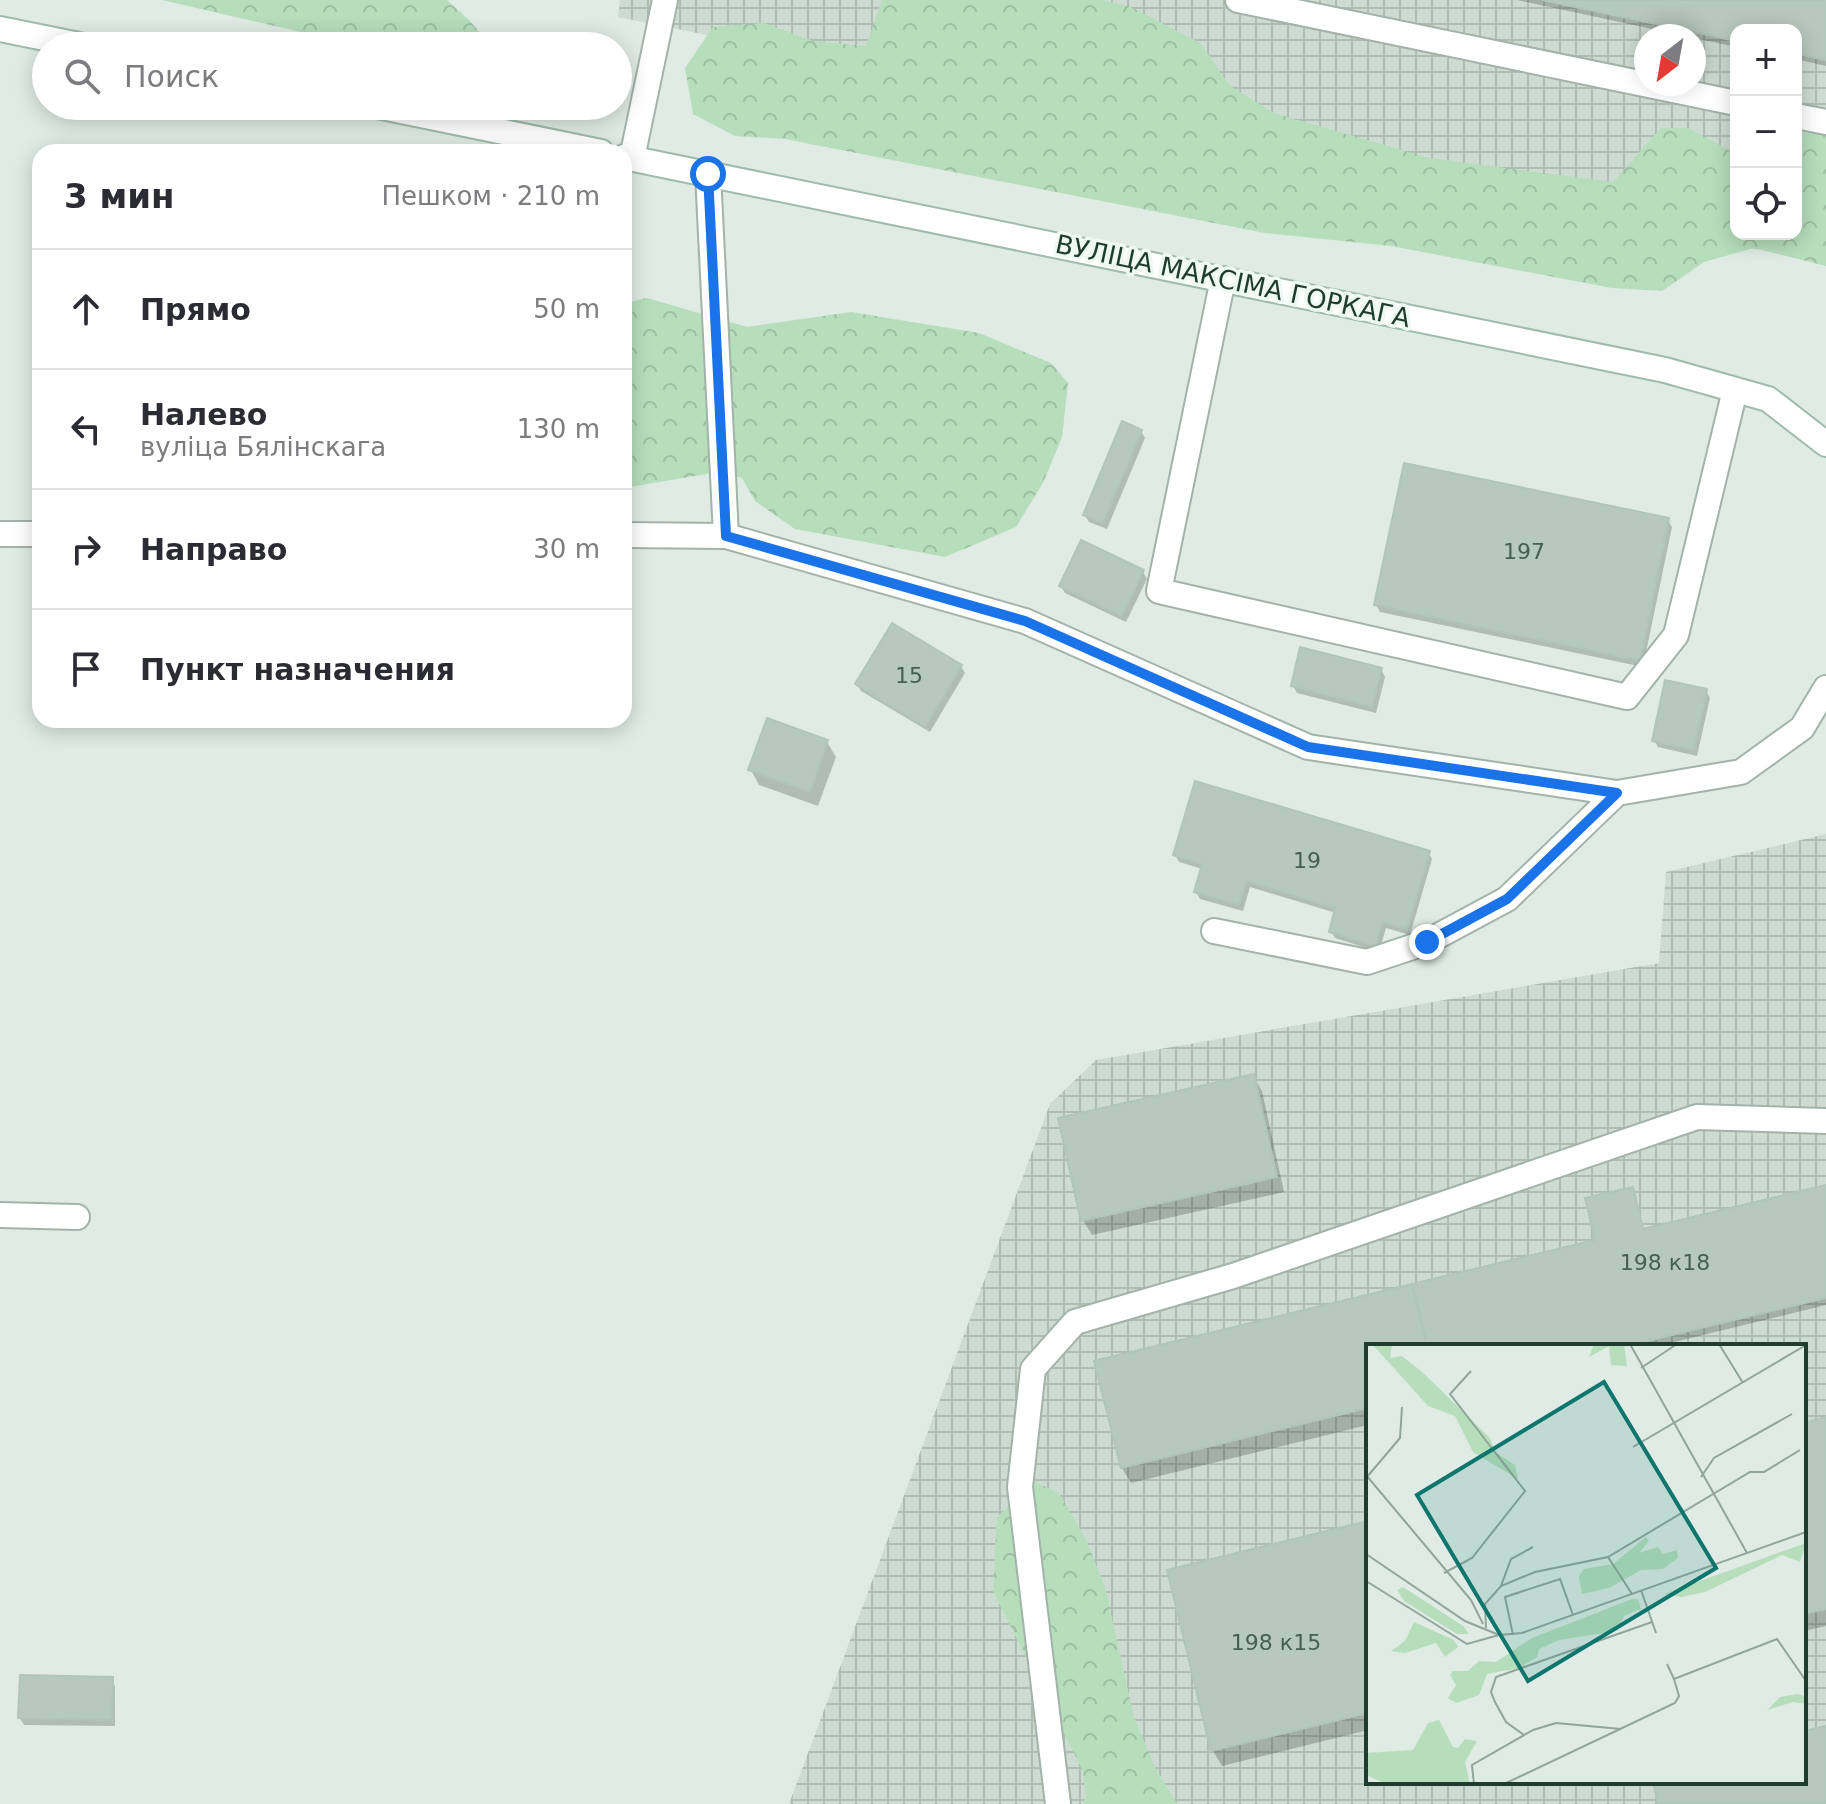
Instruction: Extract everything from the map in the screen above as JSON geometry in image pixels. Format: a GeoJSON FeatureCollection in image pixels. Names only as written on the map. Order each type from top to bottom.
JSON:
{"type":"FeatureCollection","features":[{"type":"Feature","properties":{"kind":"main road"},"geometry":{"type":"LineString","coordinates":[[631,144],[665,0]]}},
{"type":"Feature","properties":{"kind":"main road"},"geometry":{"type":"LineString","coordinates":[[1238,0],[1730,102]]}},
{"type":"Feature","properties":{"kind":"main road"},"geometry":{"type":"LineString","coordinates":[[0,29],[32,35]]}},
{"type":"Feature","properties":{"kind":"main road"},"geometry":{"type":"LineString","coordinates":[[1802,117],[1826,122]]}},
{"type":"Feature","properties":{"kind":"main road"},"geometry":{"type":"LineString","coordinates":[[445,120],[562,144]]}},
{"type":"Feature","properties":{"kind":"main road","name":"ВУЛІЦА МАКСІМА ГОРКАГА"},"geometry":{"type":"LineString","coordinates":[[632,159],[1665,370],[1768,399],[1826,444]]}},
{"type":"Feature","properties":{"kind":"main road"},"geometry":{"type":"LineString","coordinates":[[708,174],[726,536]]}},
{"type":"Feature","properties":{"kind":"main road"},"geometry":{"type":"LineString","coordinates":[[1223,279],[1159,591],[1627,697],[1676,635],[1735,390]]}},
{"type":"Feature","properties":{"kind":"main road"},"geometry":{"type":"LineString","coordinates":[[0,534],[32,534]]}},
{"type":"Feature","properties":{"kind":"main road"},"geometry":{"type":"LineString","coordinates":[[632,535],[726,536],[1025,621],[1308,747],[1617,793],[1741,772],[1802,728],[1826,688]]}},
{"type":"Feature","properties":{"kind":"main road"},"geometry":{"type":"LineString","coordinates":[[1214,931],[1367,962],[1427,942],[1507,899],[1617,793]]}},
{"type":"Feature","properties":{"kind":"main road"},"geometry":{"type":"LineString","coordinates":[[1058,1804],[1020,1487],[1033,1369],[1075,1322],[1233,1276],[1697,1117],[1826,1121]]}},
{"type":"Feature","properties":{"kind":"main road"},"geometry":{"type":"LineString","coordinates":[[0,1215],[77,1217]]}},
{"type":"Feature","properties":{"kind":"shaded area"},"geometry":{"type":"Polygon","coordinates":[[[620,0],[1826,0],[1826,263],[618,17],[620,0]]]}},
{"type":"Feature","properties":{"kind":"shaded area"},"geometry":{"type":"Polygon","coordinates":[[[1826,834],[1826,1804],[789,1804],[1050,1104],[1096,1060],[1659,963],[1666,872],[1826,834]]]}},
{"type":"Feature","properties":{"kind":"green space"},"geometry":{"type":"Polygon","coordinates":[[[162,0],[447,0],[479,32],[301,32],[162,0]]]}},
{"type":"Feature","properties":{"kind":"green space"},"geometry":{"type":"Polygon","coordinates":[[[882,0],[1102,0],[1131,7],[1200,43],[1230,86],[1274,113],[1429,158],[1613,182],[1661,128],[1688,128],[1730,151],[1730,240],[1802,240],[1802,134],[1826,128],[1826,266],[1754,248],[1704,262],[1662,291],[1612,288],[1391,246],[1265,233],[785,139],[735,136],[693,114],[685,68],[713,27],[764,23],[813,41],[866,46],[882,0]]]}},
{"type":"Feature","properties":{"kind":"green space"},"geometry":{"type":"Polygon","coordinates":[[[647,298],[747,327],[851,312],[979,333],[1051,363],[1068,383],[1062,437],[1043,483],[1016,527],[945,557],[795,529],[755,501],[742,478],[718,472],[632,487],[632,301],[647,298]]]}},
{"type":"Feature","properties":{"kind":"green space"},"geometry":{"type":"Polygon","coordinates":[[[1035,1482],[1059,1493],[1085,1537],[1105,1587],[1134,1717],[1155,1767],[1177,1804],[1083,1804],[1086,1797],[1083,1771],[993,1591],[997,1517],[1035,1482]]]}},
{"type":"Feature","properties":{"kind":"building"},"geometry":{"type":"Polygon","coordinates":[[[1542,0],[1826,0],[1826,60],[1802,55],[1802,24],[1730,24],[1730,40],[1706,35],[1706,24],[1656,24],[1542,0]]]}},
{"type":"Feature","properties":{"kind":"building"},"geometry":{"type":"Polygon","coordinates":[[[1122,421],[1142,430],[1103,523],[1083,515],[1122,421]]]}},
{"type":"Feature","properties":{"kind":"building"},"geometry":{"type":"Polygon","coordinates":[[[1404,463],[1669,518],[1640,661],[1374,605],[1404,463]]]}},
{"type":"Feature","properties":{"kind":"building"},"geometry":{"type":"Polygon","coordinates":[[[1081,540],[1144,570],[1122,616],[1059,586],[1081,540]]]}},
{"type":"Feature","properties":{"kind":"building"},"geometry":{"type":"Polygon","coordinates":[[[892,623],[962,665],[925,727],[855,684],[892,623]]]}},
{"type":"Feature","properties":{"kind":"building"},"geometry":{"type":"Polygon","coordinates":[[[1300,647],[1382,668],[1372,707],[1291,686],[1300,647]]]}},
{"type":"Feature","properties":{"kind":"building"},"geometry":{"type":"Polygon","coordinates":[[[1665,680],[1707,689],[1694,750],[1652,741],[1665,680]]]}},
{"type":"Feature","properties":{"kind":"building"},"geometry":{"type":"Polygon","coordinates":[[[767,718],[828,740],[810,792],[748,770],[767,718]]]}},
{"type":"Feature","properties":{"kind":"building"},"geometry":{"type":"Polygon","coordinates":[[[1195,781],[1430,851],[1407,929],[1382,922],[1376,946],[1329,932],[1335,908],[1246,881],[1239,905],[1194,892],[1202,864],[1173,855],[1195,781]]]}},
{"type":"Feature","properties":{"kind":"building"},"geometry":{"type":"Polygon","coordinates":[[[1254,1074],[1277,1177],[1081,1221],[1058,1118],[1254,1074]]]}},
{"type":"Feature","properties":{"kind":"building"},"geometry":{"type":"Polygon","coordinates":[[[1826,1185],[1826,1298],[1635,1344],[1427,1344],[1412,1284],[1595,1240],[1585,1198],[1633,1187],[1643,1229],[1826,1185]]]}},
{"type":"Feature","properties":{"kind":"building"},"geometry":{"type":"Polygon","coordinates":[[[1412,1284],[1427,1344],[1366,1344],[1366,1408],[1121,1468],[1094,1361],[1412,1284]]]}},
{"type":"Feature","properties":{"kind":"building"},"geometry":{"type":"Polygon","coordinates":[[[1826,1417],[1826,1609],[1806,1614],[1806,1422],[1826,1417]]]}},
{"type":"Feature","properties":{"kind":"building"},"geometry":{"type":"Polygon","coordinates":[[[1366,1521],[1366,1713],[1211,1751],[1167,1570],[1366,1521]]]}},
{"type":"Feature","properties":{"kind":"building"},"geometry":{"type":"Polygon","coordinates":[[[20,1675],[113,1677],[112,1720],[18,1718],[20,1675]]]}},
{"type":"Feature","properties":{"kind":"building"},"geometry":{"type":"Polygon","coordinates":[[[1826,1726],[1826,1804],[1658,1804],[1653,1784],[1806,1784],[1806,1731],[1826,1726]]]}},
{"type":"Feature","properties":{"kind":"route"},"geometry":{"type":"LineString","coordinates":[[708,174],[726,536],[1025,621],[1308,747],[1617,793],[1507,899],[1427,942]]}}]}
